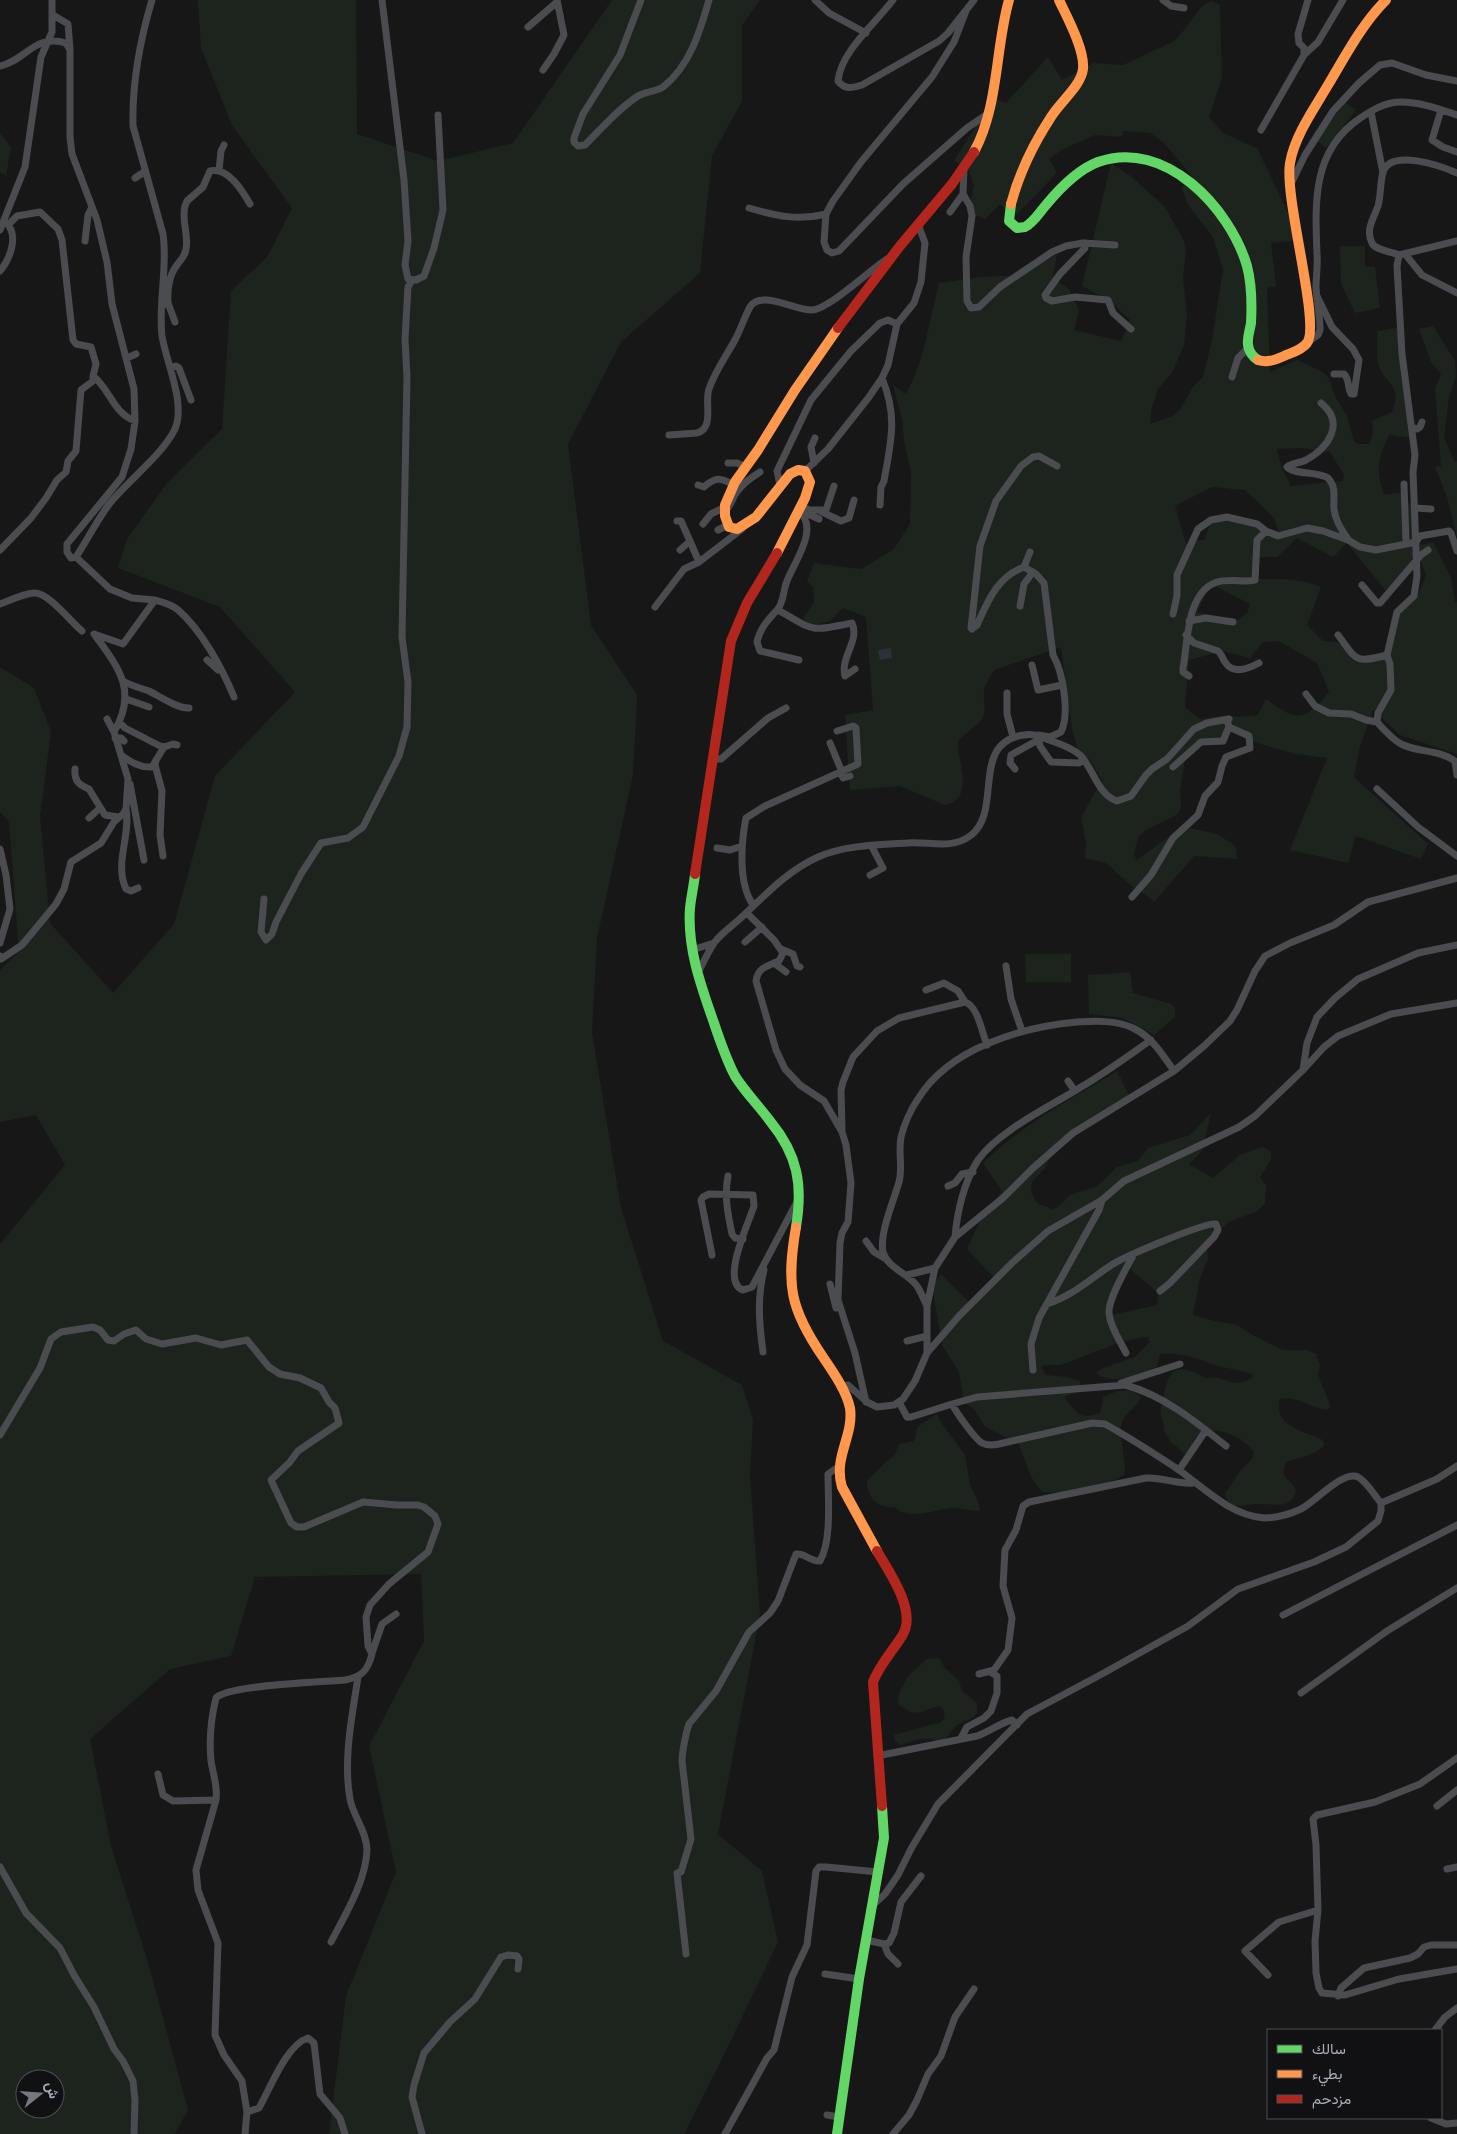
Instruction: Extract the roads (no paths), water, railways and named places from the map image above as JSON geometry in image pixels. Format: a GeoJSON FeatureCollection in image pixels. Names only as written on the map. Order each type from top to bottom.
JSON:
{"type":"FeatureCollection","features":[{"type":"Feature","properties":{"kind":"street"},"geometry":{"type":"LineString","coordinates":[[0,271],[10,256],[11,238],[6,223],[25,167],[41,57],[50,40],[53,15],[52,0]]}},
{"type":"Feature","properties":{"kind":"street"},"geometry":{"type":"LineString","coordinates":[[152,0],[139,58],[133,109],[135,134],[144,172],[161,225],[164,244],[165,304],[175,322]]}},
{"type":"Feature","properties":{"kind":"street"},"geometry":{"type":"LineString","coordinates":[[382,0],[404,180],[408,241],[405,265],[408,279],[412,280],[424,276],[434,248],[443,210],[438,115]]}},
{"type":"Feature","properties":{"kind":"street"},"geometry":{"type":"LineString","coordinates":[[641,0],[620,55],[583,114],[574,138],[574,142],[578,146],[585,145],[625,106],[639,96],[665,86],[682,65],[697,40],[710,0]]}},
{"type":"Feature","properties":{"kind":"street"},"geometry":{"type":"LineString","coordinates":[[815,0],[829,13],[866,33]]}},
{"type":"Feature","properties":{"kind":"street"},"geometry":{"type":"LineString","coordinates":[[893,0],[853,47],[842,66],[838,82],[845,87],[852,88],[862,85],[939,41],[948,33],[974,0]]}},
{"type":"Feature","properties":{"kind":"street"},"geometry":{"type":"LineString","coordinates":[[746,525],[737,529],[728,525],[723,511],[734,485],[763,444],[800,379],[918,224],[964,169],[982,134],[989,113],[1009,0]]}},
{"type":"Feature","properties":{"kind":"street"},"geometry":{"type":"LineString","coordinates":[[1060,0],[1078,45],[1084,68],[1080,78],[1053,114],[1039,137],[1015,194],[1009,221],[1012,226],[1018,229],[1024,228],[1031,223],[1066,184],[1084,169],[1115,158],[1128,158],[1156,163],[1186,178],[1203,192],[1217,210],[1244,253],[1252,286],[1248,348],[1260,362],[1267,362],[1292,353],[1318,335],[1320,330],[1317,296],[1317,190],[1322,171],[1334,142],[1342,132],[1382,105],[1400,102],[1457,115]]}},
{"type":"Feature","properties":{"kind":"street"},"geometry":{"type":"LineString","coordinates":[[1163,0],[1171,6],[1184,8]]}},
{"type":"Feature","properties":{"kind":"street"},"geometry":{"type":"LineString","coordinates":[[1304,55],[1304,48],[1298,40],[1308,0]]}},
{"type":"Feature","properties":{"kind":"street"},"geometry":{"type":"LineString","coordinates":[[1261,130],[1304,55],[1318,42],[1343,0]]}},
{"type":"Feature","properties":{"kind":"street"},"geometry":{"type":"LineString","coordinates":[[1307,343],[1310,331],[1307,301],[1289,187],[1289,166],[1298,136],[1361,30],[1386,0]]}},
{"type":"Feature","properties":{"kind":"street"},"geometry":{"type":"LineString","coordinates":[[528,27],[557,1]]}},
{"type":"Feature","properties":{"kind":"street"},"geometry":{"type":"LineString","coordinates":[[543,70],[558,48],[564,35],[559,20],[557,1]]}},
{"type":"Feature","properties":{"kind":"street"},"geometry":{"type":"LineString","coordinates":[[966,11],[954,42],[932,77],[848,177],[826,214],[825,246],[829,252],[835,253],[843,247],[904,184],[967,128],[989,113]]}},
{"type":"Feature","properties":{"kind":"street"},"geometry":{"type":"LineString","coordinates":[[53,15],[68,24],[72,154],[92,207],[108,262],[112,304],[134,389],[135,421],[131,449],[122,476],[67,544],[67,552],[71,558],[76,558],[110,589],[132,598],[156,600],[175,607],[185,616],[211,654],[227,680],[234,696]]}},
{"type":"Feature","properties":{"kind":"street"},"geometry":{"type":"LineString","coordinates":[[0,66],[34,46],[50,40],[66,43],[70,50]]}},
{"type":"Feature","properties":{"kind":"street"},"geometry":{"type":"LineString","coordinates":[[1289,187],[1305,155],[1334,111],[1359,83],[1380,66],[1392,63],[1426,75],[1457,81]]}},
{"type":"Feature","properties":{"kind":"street"},"geometry":{"type":"LineString","coordinates":[[1441,110],[1432,140],[1443,147],[1457,152]]}},
{"type":"Feature","properties":{"kind":"street"},"geometry":{"type":"LineString","coordinates":[[1371,112],[1383,173],[1378,208],[1370,226],[1372,244],[1377,248],[1402,254],[1457,241]]}},
{"type":"Feature","properties":{"kind":"street"},"geometry":{"type":"LineString","coordinates":[[219,170],[221,151],[224,145]]}},
{"type":"Feature","properties":{"kind":"street"},"geometry":{"type":"LineString","coordinates":[[1383,173],[1391,163],[1408,160],[1423,162],[1457,173]]}},
{"type":"Feature","properties":{"kind":"street"},"geometry":{"type":"LineString","coordinates":[[964,169],[963,194],[970,206],[972,216],[966,257],[968,301],[971,308],[979,307],[1000,288],[1052,252],[1066,246],[1084,243],[1115,245]]}},
{"type":"Feature","properties":{"kind":"street"},"geometry":{"type":"LineString","coordinates":[[76,558],[91,530],[111,502],[153,457],[174,430],[178,413],[172,368],[162,334],[165,304],[172,274],[176,266],[184,258],[188,239],[185,206],[203,187],[210,171],[219,170],[230,178],[250,204]]}},
{"type":"Feature","properties":{"kind":"street"},"geometry":{"type":"LineString","coordinates":[[135,178],[144,172]]}},
{"type":"Feature","properties":{"kind":"street"},"geometry":{"type":"LineString","coordinates":[[950,212],[963,194]]}},
{"type":"Feature","properties":{"kind":"street"},"geometry":{"type":"LineString","coordinates":[[85,241],[88,215],[92,207]]}},
{"type":"Feature","properties":{"kind":"street"},"geometry":{"type":"LineString","coordinates":[[749,208],[800,219],[826,214]]}},
{"type":"Feature","properties":{"kind":"street"},"geometry":{"type":"LineString","coordinates":[[0,230],[6,223],[17,216],[40,212],[52,221],[61,234],[73,340],[76,344],[91,347],[96,364],[93,381],[81,390],[76,451],[68,461],[66,472],[57,480],[31,518],[0,550]]}},
{"type":"Feature","properties":{"kind":"street"},"geometry":{"type":"LineString","coordinates":[[655,607],[680,574],[699,562],[758,517],[790,474],[798,470],[805,471],[814,463],[840,433],[882,378],[892,354],[898,324],[914,303],[921,282],[925,243],[918,224]]}},
{"type":"Feature","properties":{"kind":"street"},"geometry":{"type":"LineString","coordinates":[[1084,243],[1085,248],[1051,284],[1046,298],[1052,301],[1074,297],[1108,300],[1113,313],[1131,329]]}},
{"type":"Feature","properties":{"kind":"street"},"geometry":{"type":"LineString","coordinates":[[1402,254],[1422,275],[1457,292]]}},
{"type":"Feature","properties":{"kind":"street"},"geometry":{"type":"LineString","coordinates":[[1378,722],[1378,713],[1391,690],[1390,664],[1387,655],[1397,612],[1414,596],[1417,587],[1412,427],[1401,340],[1396,277],[1402,254]]}},
{"type":"Feature","properties":{"kind":"street"},"geometry":{"type":"LineString","coordinates":[[669,435],[697,433],[701,432],[706,426],[708,419],[706,402],[709,389],[743,326],[750,307],[754,303],[764,300],[773,301],[812,310],[836,299],[876,266],[894,255]]}},
{"type":"Feature","properties":{"kind":"street"},"geometry":{"type":"LineString","coordinates":[[264,899],[261,932],[266,940],[272,934],[276,922],[301,874],[321,843],[348,838],[363,827],[399,756],[407,727],[408,682],[402,637],[406,439],[405,339],[408,287],[412,280]]}},
{"type":"Feature","properties":{"kind":"street"},"geometry":{"type":"LineString","coordinates":[[1317,296],[1338,334],[1357,354],[1359,360],[1354,394],[1351,394],[1344,374],[1334,374]]}},
{"type":"Feature","properties":{"kind":"street"},"geometry":{"type":"LineString","coordinates":[[780,485],[778,472],[783,457],[811,400],[851,352],[880,323],[888,320],[898,324]]}},
{"type":"Feature","properties":{"kind":"street"},"geometry":{"type":"LineString","coordinates":[[1232,377],[1238,358],[1248,348]]}},
{"type":"Feature","properties":{"kind":"street"},"geometry":{"type":"LineString","coordinates":[[127,358],[136,354]]}},
{"type":"Feature","properties":{"kind":"street"},"geometry":{"type":"LineString","coordinates":[[172,368],[176,366],[179,368],[191,400]]}},
{"type":"Feature","properties":{"kind":"street"},"geometry":{"type":"LineString","coordinates":[[94,376],[101,383],[120,412],[135,421]]}},
{"type":"Feature","properties":{"kind":"street"},"geometry":{"type":"LineString","coordinates":[[880,505],[881,487],[884,481],[893,432],[890,396],[882,378]]}},
{"type":"Feature","properties":{"kind":"street"},"geometry":{"type":"LineString","coordinates":[[1321,403],[1329,410],[1333,424],[1329,438],[1321,450],[1288,467],[1295,472],[1316,473],[1328,478],[1335,494],[1334,508],[1337,518],[1348,540]]}},
{"type":"Feature","properties":{"kind":"street"},"geometry":{"type":"LineString","coordinates":[[1412,427],[1417,429],[1422,422]]}},
{"type":"Feature","properties":{"kind":"street"},"geometry":{"type":"LineString","coordinates":[[814,463],[811,447],[815,438]]}},
{"type":"Feature","properties":{"kind":"street"},"geometry":{"type":"LineString","coordinates":[[1030,552],[1024,567],[1017,570],[996,587],[977,625],[972,629],[970,628],[980,546],[996,501],[1021,466],[1033,457],[1039,456],[1056,466]]}},
{"type":"Feature","properties":{"kind":"street"},"geometry":{"type":"LineString","coordinates":[[728,463],[746,467]]}},
{"type":"Feature","properties":{"kind":"street"},"geometry":{"type":"LineString","coordinates":[[805,471],[810,482],[800,510],[747,603],[730,641],[714,760],[690,907],[689,926],[692,950],[708,1009],[730,1067],[744,1090],[782,1136],[792,1155],[798,1175],[799,1199],[790,1269],[795,1310],[806,1332],[840,1387],[849,1407],[850,1420],[838,1467],[842,1487],[901,1595],[908,1616],[904,1634],[874,1676],[873,1697],[884,1838],[859,1979],[836,2134]]}},
{"type":"Feature","properties":{"kind":"street"},"geometry":{"type":"LineString","coordinates":[[703,524],[711,514],[731,507],[735,495],[746,481],[760,472]]}},
{"type":"Feature","properties":{"kind":"street"},"geometry":{"type":"LineString","coordinates":[[698,485],[704,487],[717,478],[722,478],[734,485]]}},
{"type":"Feature","properties":{"kind":"street"},"geometry":{"type":"LineString","coordinates":[[1404,484],[1406,543]]}},
{"type":"Feature","properties":{"kind":"street"},"geometry":{"type":"LineString","coordinates":[[800,510],[826,510],[834,486]]}},
{"type":"Feature","properties":{"kind":"street"},"geometry":{"type":"LineString","coordinates":[[820,511],[841,521],[849,518],[854,500]]}},
{"type":"Feature","properties":{"kind":"street"},"geometry":{"type":"LineString","coordinates":[[1415,508],[1431,509]]}},
{"type":"Feature","properties":{"kind":"street"},"geometry":{"type":"LineString","coordinates":[[800,510],[820,519]]}},
{"type":"Feature","properties":{"kind":"street"},"geometry":{"type":"LineString","coordinates":[[799,660],[760,651],[757,646],[760,632],[767,621],[778,610],[790,568],[801,553],[806,522],[800,510]]}},
{"type":"Feature","properties":{"kind":"street"},"geometry":{"type":"LineString","coordinates":[[1172,614],[1177,596],[1177,574],[1198,529],[1212,520],[1226,517],[1257,524],[1266,531],[1278,536],[1307,528],[1332,533],[1360,547],[1376,550],[1416,542]]}},
{"type":"Feature","properties":{"kind":"street"},"geometry":{"type":"LineString","coordinates":[[677,521],[681,521],[699,562]]}},
{"type":"Feature","properties":{"kind":"street"},"geometry":{"type":"LineString","coordinates":[[718,530],[728,525]]}},
{"type":"Feature","properties":{"kind":"street"},"geometry":{"type":"LineString","coordinates":[[1189,676],[1183,672],[1186,635],[1189,621],[1202,594],[1211,584],[1230,580],[1250,582],[1255,580],[1257,540],[1266,531]]}},
{"type":"Feature","properties":{"kind":"street"},"geometry":{"type":"LineString","coordinates":[[1416,542],[1420,536],[1449,531],[1457,551]]}},
{"type":"Feature","properties":{"kind":"street"},"geometry":{"type":"LineString","coordinates":[[680,550],[690,540]]}},
{"type":"Feature","properties":{"kind":"street"},"geometry":{"type":"LineString","coordinates":[[1362,585],[1380,603],[1428,550]]}},
{"type":"Feature","properties":{"kind":"street"},"geometry":{"type":"LineString","coordinates":[[1024,567],[1033,572],[1044,583],[1053,655],[1058,664],[1065,707],[1064,745]]}},
{"type":"Feature","properties":{"kind":"street"},"geometry":{"type":"LineString","coordinates":[[1020,606],[1024,584],[1033,572]]}},
{"type":"Feature","properties":{"kind":"street"},"geometry":{"type":"LineString","coordinates":[[0,604],[32,593],[42,594],[82,631]]}},
{"type":"Feature","properties":{"kind":"street"},"geometry":{"type":"LineString","coordinates":[[114,735],[126,699],[123,681],[116,663],[94,634],[122,644],[156,600]]}},
{"type":"Feature","properties":{"kind":"street"},"geometry":{"type":"LineString","coordinates":[[778,610],[811,629],[820,630],[852,624],[854,638],[844,664],[845,676],[854,669]]}},
{"type":"Feature","properties":{"kind":"street"},"geometry":{"type":"LineString","coordinates":[[1189,621],[1206,618],[1233,622]]}},
{"type":"Feature","properties":{"kind":"street"},"geometry":{"type":"LineString","coordinates":[[1186,635],[1194,642],[1218,651],[1226,663],[1236,669],[1246,670],[1259,663]]}},
{"type":"Feature","properties":{"kind":"street"},"geometry":{"type":"LineString","coordinates":[[1338,636],[1353,656],[1359,659],[1387,655]]}},
{"type":"Feature","properties":{"kind":"street"},"geometry":{"type":"LineString","coordinates":[[207,660],[227,680]]}},
{"type":"Feature","properties":{"kind":"street"},"geometry":{"type":"LineString","coordinates":[[1032,665],[1038,690],[1062,685]]}},
{"type":"Feature","properties":{"kind":"street"},"geometry":{"type":"LineString","coordinates":[[123,681],[153,693],[164,701],[177,704],[183,708],[189,708]]}},
{"type":"Feature","properties":{"kind":"street"},"geometry":{"type":"LineString","coordinates":[[1006,693],[1006,714],[1013,737]]}},
{"type":"Feature","properties":{"kind":"street"},"geometry":{"type":"LineString","coordinates":[[1306,694],[1315,706],[1328,713],[1351,714],[1378,722],[1402,744],[1435,752],[1450,758],[1455,761],[1457,775]]}},
{"type":"Feature","properties":{"kind":"street"},"geometry":{"type":"LineString","coordinates":[[126,699],[149,707]]}},
{"type":"Feature","properties":{"kind":"street"},"geometry":{"type":"LineString","coordinates":[[714,760],[721,759],[768,718],[786,708]]}},
{"type":"Feature","properties":{"kind":"street"},"geometry":{"type":"LineString","coordinates":[[107,719],[132,790],[144,860]]}},
{"type":"Feature","properties":{"kind":"street"},"geometry":{"type":"LineString","coordinates":[[119,722],[125,728],[164,748]]}},
{"type":"Feature","properties":{"kind":"street"},"geometry":{"type":"LineString","coordinates":[[1173,766],[1201,742],[1224,741],[1228,722]]}},
{"type":"Feature","properties":{"kind":"street"},"geometry":{"type":"LineString","coordinates":[[698,973],[714,943],[747,913],[753,904],[797,868],[818,857],[855,848],[913,842],[946,844],[969,837],[976,830],[983,817],[995,753],[1006,741],[1013,737],[1029,734],[1071,748],[1084,760],[1108,796],[1112,799],[1122,800],[1131,796],[1152,769],[1167,759],[1194,729],[1207,724],[1228,722],[1249,736],[1250,748],[1226,757],[1218,782],[1205,796],[1198,815],[1173,838],[1151,876],[1132,897]]}},
{"type":"Feature","properties":{"kind":"street"},"geometry":{"type":"LineString","coordinates":[[753,904],[744,878],[742,846],[746,818],[765,806],[858,764],[857,731],[853,726],[837,731]]}},
{"type":"Feature","properties":{"kind":"street"},"geometry":{"type":"LineString","coordinates":[[1014,770],[1010,763],[1011,755],[1014,751],[1028,746],[1038,738],[1050,738],[1061,732],[1064,726]]}},
{"type":"Feature","properties":{"kind":"street"},"geometry":{"type":"LineString","coordinates":[[114,735],[122,738],[124,741]]}},
{"type":"Feature","properties":{"kind":"street"},"geometry":{"type":"LineString","coordinates":[[1038,738],[1051,762],[1079,763],[1084,760]]}},
{"type":"Feature","properties":{"kind":"street"},"geometry":{"type":"LineString","coordinates":[[830,743],[844,778],[850,776]]}},
{"type":"Feature","properties":{"kind":"street"},"geometry":{"type":"LineString","coordinates":[[121,755],[130,762],[152,767],[154,761],[164,748],[171,744],[177,745]]}},
{"type":"Feature","properties":{"kind":"street"},"geometry":{"type":"LineString","coordinates":[[1028,746],[1044,752]]}},
{"type":"Feature","properties":{"kind":"street"},"geometry":{"type":"LineString","coordinates":[[154,761],[162,791],[160,835],[163,856]]}},
{"type":"Feature","properties":{"kind":"street"},"geometry":{"type":"LineString","coordinates":[[75,769],[75,778],[81,786],[89,789],[105,815],[118,818]]}},
{"type":"Feature","properties":{"kind":"street"},"geometry":{"type":"LineString","coordinates":[[128,779],[126,809],[128,828],[122,853],[123,876],[126,889],[131,891],[138,888]]}},
{"type":"Feature","properties":{"kind":"street"},"geometry":{"type":"LineString","coordinates":[[1378,789],[1418,827],[1457,856]]}},
{"type":"Feature","properties":{"kind":"street"},"geometry":{"type":"LineString","coordinates":[[89,818],[100,808]]}},
{"type":"Feature","properties":{"kind":"street"},"geometry":{"type":"LineString","coordinates":[[0,956],[1,959],[14,951],[37,929],[60,897],[71,862],[101,844],[126,809]]}},
{"type":"Feature","properties":{"kind":"street"},"geometry":{"type":"LineString","coordinates":[[718,848],[730,850],[742,846]]}},
{"type":"Feature","properties":{"kind":"street"},"geometry":{"type":"LineString","coordinates":[[870,875],[883,868],[872,847]]}},
{"type":"Feature","properties":{"kind":"street"},"geometry":{"type":"LineString","coordinates":[[0,849],[10,909],[0,943]]}},
{"type":"Feature","properties":{"kind":"street"},"geometry":{"type":"LineString","coordinates":[[927,1353],[927,1306],[935,1268],[955,1237],[1003,1198],[1032,1169],[1073,1133],[1174,1071],[1188,1060],[1230,1021],[1259,963],[1273,950],[1334,925],[1368,902],[1457,878]]}},
{"type":"Feature","properties":{"kind":"street"},"geometry":{"type":"LineString","coordinates":[[747,913],[782,949],[793,954],[797,966],[800,967]]}},
{"type":"Feature","properties":{"kind":"street"},"geometry":{"type":"LineString","coordinates":[[745,942],[762,927]]}},
{"type":"Feature","properties":{"kind":"street"},"geometry":{"type":"LineString","coordinates":[[692,950],[714,943]]}},
{"type":"Feature","properties":{"kind":"street"},"geometry":{"type":"LineString","coordinates":[[1303,1070],[1307,1043],[1317,1017],[1335,998],[1358,979],[1418,953],[1457,945]]}},
{"type":"Feature","properties":{"kind":"street"},"geometry":{"type":"LineString","coordinates":[[782,949],[781,959],[761,968],[756,980],[776,1050],[790,1074],[806,1090],[824,1101],[842,1132]]}},
{"type":"Feature","properties":{"kind":"street"},"geometry":{"type":"LineString","coordinates":[[774,963],[786,972]]}},
{"type":"Feature","properties":{"kind":"street"},"geometry":{"type":"LineString","coordinates":[[1006,966],[1011,1000],[1022,1030]]}},
{"type":"Feature","properties":{"kind":"street"},"geometry":{"type":"LineString","coordinates":[[926,990],[944,983],[958,991],[965,1002]]}},
{"type":"Feature","properties":{"kind":"street"},"geometry":{"type":"LineString","coordinates":[[867,1402],[855,1353],[838,1300],[839,1257],[842,1233],[848,1222],[851,1184],[842,1132],[841,1090],[843,1082],[853,1057],[877,1031],[899,1018],[965,1002],[970,1003],[987,1045]]}},
{"type":"Feature","properties":{"kind":"street"},"geometry":{"type":"LineString","coordinates":[[840,1387],[848,1385],[867,1402],[877,1407],[885,1407],[899,1402],[910,1391],[927,1353],[959,1316],[1029,1247],[1061,1222],[1102,1200],[1124,1181],[1239,1127],[1254,1116],[1303,1070],[1324,1047],[1338,1036],[1392,1014],[1457,1003]]}},
{"type":"Feature","properties":{"kind":"street"},"geometry":{"type":"LineString","coordinates":[[886,1259],[882,1247],[884,1232],[900,1180],[902,1166],[901,1137],[913,1106],[919,1097],[938,1075],[963,1056],[1022,1030],[1053,1024],[1093,1021],[1121,1024],[1132,1028],[1151,1040],[1174,1071]]}},
{"type":"Feature","properties":{"kind":"street"},"geometry":{"type":"LineString","coordinates":[[955,1237],[960,1208],[978,1160],[1015,1127],[1075,1091],[1151,1040]]}},
{"type":"Feature","properties":{"kind":"street"},"geometry":{"type":"LineString","coordinates":[[1068,1081],[1075,1091]]}},
{"type":"Feature","properties":{"kind":"street"},"geometry":{"type":"LineString","coordinates":[[948,1186],[956,1183],[962,1174],[973,1172]]}},
{"type":"Feature","properties":{"kind":"street"},"geometry":{"type":"LineString","coordinates":[[728,1176],[726,1195],[732,1234],[735,1238],[743,1239]]}},
{"type":"Feature","properties":{"kind":"street"},"geometry":{"type":"LineString","coordinates":[[712,1255],[701,1200],[703,1197],[709,1194],[753,1195],[754,1206],[733,1276],[739,1289],[748,1290],[752,1287],[799,1199]]}},
{"type":"Feature","properties":{"kind":"street"},"geometry":{"type":"LineString","coordinates":[[1033,1370],[1032,1344],[1040,1318],[1099,1210],[1102,1200]]}},
{"type":"Feature","properties":{"kind":"street"},"geometry":{"type":"LineString","coordinates":[[1047,1304],[1069,1295],[1112,1265],[1134,1254],[1212,1224],[1218,1226],[1214,1238],[1160,1291]]}},
{"type":"Feature","properties":{"kind":"street"},"geometry":{"type":"LineString","coordinates":[[866,1241],[874,1252],[907,1275],[917,1285],[927,1306]]}},
{"type":"Feature","properties":{"kind":"street"},"geometry":{"type":"LineString","coordinates":[[1126,1353],[1112,1324],[1109,1309],[1134,1254]]}},
{"type":"Feature","properties":{"kind":"street"},"geometry":{"type":"LineString","coordinates":[[762,1352],[758,1319],[759,1294],[767,1260]]}},
{"type":"Feature","properties":{"kind":"street"},"geometry":{"type":"LineString","coordinates":[[907,1275],[935,1268]]}},
{"type":"Feature","properties":{"kind":"street"},"geometry":{"type":"LineString","coordinates":[[830,1284],[835,1306],[843,1315]]}},
{"type":"Feature","properties":{"kind":"street"},"geometry":{"type":"LineString","coordinates":[[0,1435],[40,1368],[51,1339],[61,1332],[93,1326],[100,1330],[108,1340],[114,1341],[124,1334],[136,1330],[146,1339],[162,1344],[196,1338],[222,1345],[247,1340],[270,1366],[280,1374],[300,1378],[321,1388],[338,1414],[339,1423],[298,1451],[289,1463],[270,1480],[291,1523],[297,1527],[304,1527],[363,1502],[418,1505],[424,1507],[435,1516],[438,1524],[428,1552],[389,1584],[370,1605],[366,1617],[368,1646],[372,1654]]}},
{"type":"Feature","properties":{"kind":"street"},"geometry":{"type":"LineString","coordinates":[[907,1340],[927,1336]]}},
{"type":"Feature","properties":{"kind":"street"},"geometry":{"type":"LineString","coordinates":[[899,1402],[906,1417],[911,1417],[977,1397],[1115,1384],[1180,1364]]}},
{"type":"Feature","properties":{"kind":"street"},"geometry":{"type":"LineString","coordinates":[[1115,1384],[1146,1392],[1172,1406],[1226,1446]]}},
{"type":"Feature","properties":{"kind":"street"},"geometry":{"type":"LineString","coordinates":[[872,1907],[885,1894],[898,1875],[912,1847],[938,1804],[1035,1708],[1088,1682],[1188,1626],[1238,1589],[1314,1562],[1346,1548],[1378,1520],[1381,1511],[1381,1503],[1360,1478],[1352,1475],[1342,1479],[1300,1509],[1274,1517],[1250,1516],[1236,1511],[1194,1483],[1179,1470],[1114,1429],[1099,1423],[999,1444],[983,1444],[952,1404]]}},
{"type":"Feature","properties":{"kind":"street"},"geometry":{"type":"LineString","coordinates":[[1179,1470],[1206,1430]]}},
{"type":"Feature","properties":{"kind":"street"},"geometry":{"type":"LineString","coordinates":[[1381,1503],[1437,1479],[1457,1466]]}},
{"type":"Feature","properties":{"kind":"street"},"geometry":{"type":"LineString","coordinates":[[686,1954],[678,1873],[681,1872],[691,1839],[682,1762],[687,1728],[716,1691],[743,1640],[770,1613],[778,1601],[796,1554],[801,1554],[813,1562],[820,1561],[826,1540],[828,1474],[838,1467]]}},
{"type":"Feature","properties":{"kind":"street"},"geometry":{"type":"LineString","coordinates":[[979,1674],[990,1672],[997,1667],[1008,1650],[1012,1618],[1003,1586],[1005,1550],[1016,1530],[1023,1506],[1028,1502],[1146,1478],[1161,1478],[1181,1483],[1194,1483]]}},
{"type":"Feature","properties":{"kind":"street"},"geometry":{"type":"LineString","coordinates":[[1283,1615],[1457,1525]]}},
{"type":"Feature","properties":{"kind":"street"},"geometry":{"type":"LineString","coordinates":[[1301,1693],[1386,1631],[1457,1588]]}},
{"type":"Feature","properties":{"kind":"street"},"geometry":{"type":"LineString","coordinates":[[245,2134],[247,2112],[242,2081],[224,2055],[215,2035],[217,1940],[204,1909],[196,1879],[196,1870],[216,1800],[210,1737],[217,1696],[248,1688],[358,1677],[367,1669],[382,1624],[396,1614]]}},
{"type":"Feature","properties":{"kind":"street"},"geometry":{"type":"LineString","coordinates":[[961,1738],[967,1727],[984,1718],[996,1703],[999,1680],[997,1676],[990,1672]]}},
{"type":"Feature","properties":{"kind":"street"},"geometry":{"type":"LineString","coordinates":[[331,1942],[354,1897],[367,1849],[350,1801],[347,1779],[350,1729],[358,1677]]}},
{"type":"Feature","properties":{"kind":"street"},"geometry":{"type":"LineString","coordinates":[[877,1756],[987,1733],[1012,1720],[1017,1725]]}},
{"type":"Feature","properties":{"kind":"street"},"geometry":{"type":"LineString","coordinates":[[1456,1967],[1400,1979],[1338,1996],[1322,1993],[1317,1980],[1315,1950],[1318,1910],[1316,1845],[1313,1819],[1318,1815],[1375,1802],[1420,1784],[1457,1758]]}},
{"type":"Feature","properties":{"kind":"street"},"geometry":{"type":"LineString","coordinates":[[158,1774],[163,1795],[172,1801],[216,1800]]}},
{"type":"Feature","properties":{"kind":"street"},"geometry":{"type":"LineString","coordinates":[[1437,1806],[1457,1790]]}},
{"type":"Feature","properties":{"kind":"street"},"geometry":{"type":"LineString","coordinates":[[0,1867],[26,1913],[60,1948],[94,2008],[114,2049],[123,2061],[133,2081],[136,2100],[134,2134]]}},
{"type":"Feature","properties":{"kind":"street"},"geometry":{"type":"LineString","coordinates":[[725,2134],[767,2058],[774,2050],[792,1977],[807,1945],[816,1871],[820,1867],[826,1867],[878,1872]]}},
{"type":"Feature","properties":{"kind":"street"},"geometry":{"type":"LineString","coordinates":[[1447,1869],[1457,1867]]}},
{"type":"Feature","properties":{"kind":"street"},"geometry":{"type":"LineString","coordinates":[[866,1940],[884,1944],[892,1940],[901,1902],[921,1876]]}},
{"type":"Feature","properties":{"kind":"street"},"geometry":{"type":"LineString","coordinates":[[1268,1975],[1245,1951],[1279,1922],[1318,1910]]}},
{"type":"Feature","properties":{"kind":"street"},"geometry":{"type":"LineString","coordinates":[[884,1944],[888,1954],[898,1964]]}},
{"type":"Feature","properties":{"kind":"street"},"geometry":{"type":"LineString","coordinates":[[1338,1996],[1341,1988],[1364,1968],[1410,1958],[1418,1954],[1424,1947],[1431,1945],[1457,1945]]}},
{"type":"Feature","properties":{"kind":"street"},"geometry":{"type":"LineString","coordinates":[[422,2134],[412,2097],[424,2053],[450,2022],[475,1999],[501,1957],[508,1954],[517,1956],[519,1958],[518,1969]]}},
{"type":"Feature","properties":{"kind":"street"},"geometry":{"type":"LineString","coordinates":[[825,1974],[859,1979]]}},
{"type":"Feature","properties":{"kind":"street"},"geometry":{"type":"LineString","coordinates":[[892,2134],[909,2114],[917,2100],[928,2074],[941,2056],[955,2017],[974,1989]]}},
{"type":"Feature","properties":{"kind":"street"},"geometry":{"type":"LineString","coordinates":[[1437,2029],[1445,2017],[1457,2008]]}},
{"type":"Feature","properties":{"kind":"street"},"geometry":{"type":"LineString","coordinates":[[247,2112],[259,2108],[288,2055],[308,2038],[314,2043],[320,2094],[340,2118],[345,2134]]}},
{"type":"Feature","properties":{"kind":"street"},"geometry":{"type":"LineString","coordinates":[[827,2115],[839,2117]]}},
{"type":"Feature","properties":{"kind":"street"},"geometry":{"type":"LineString","coordinates":[[1434,2119],[1446,2124],[1457,2123]]}}]}
